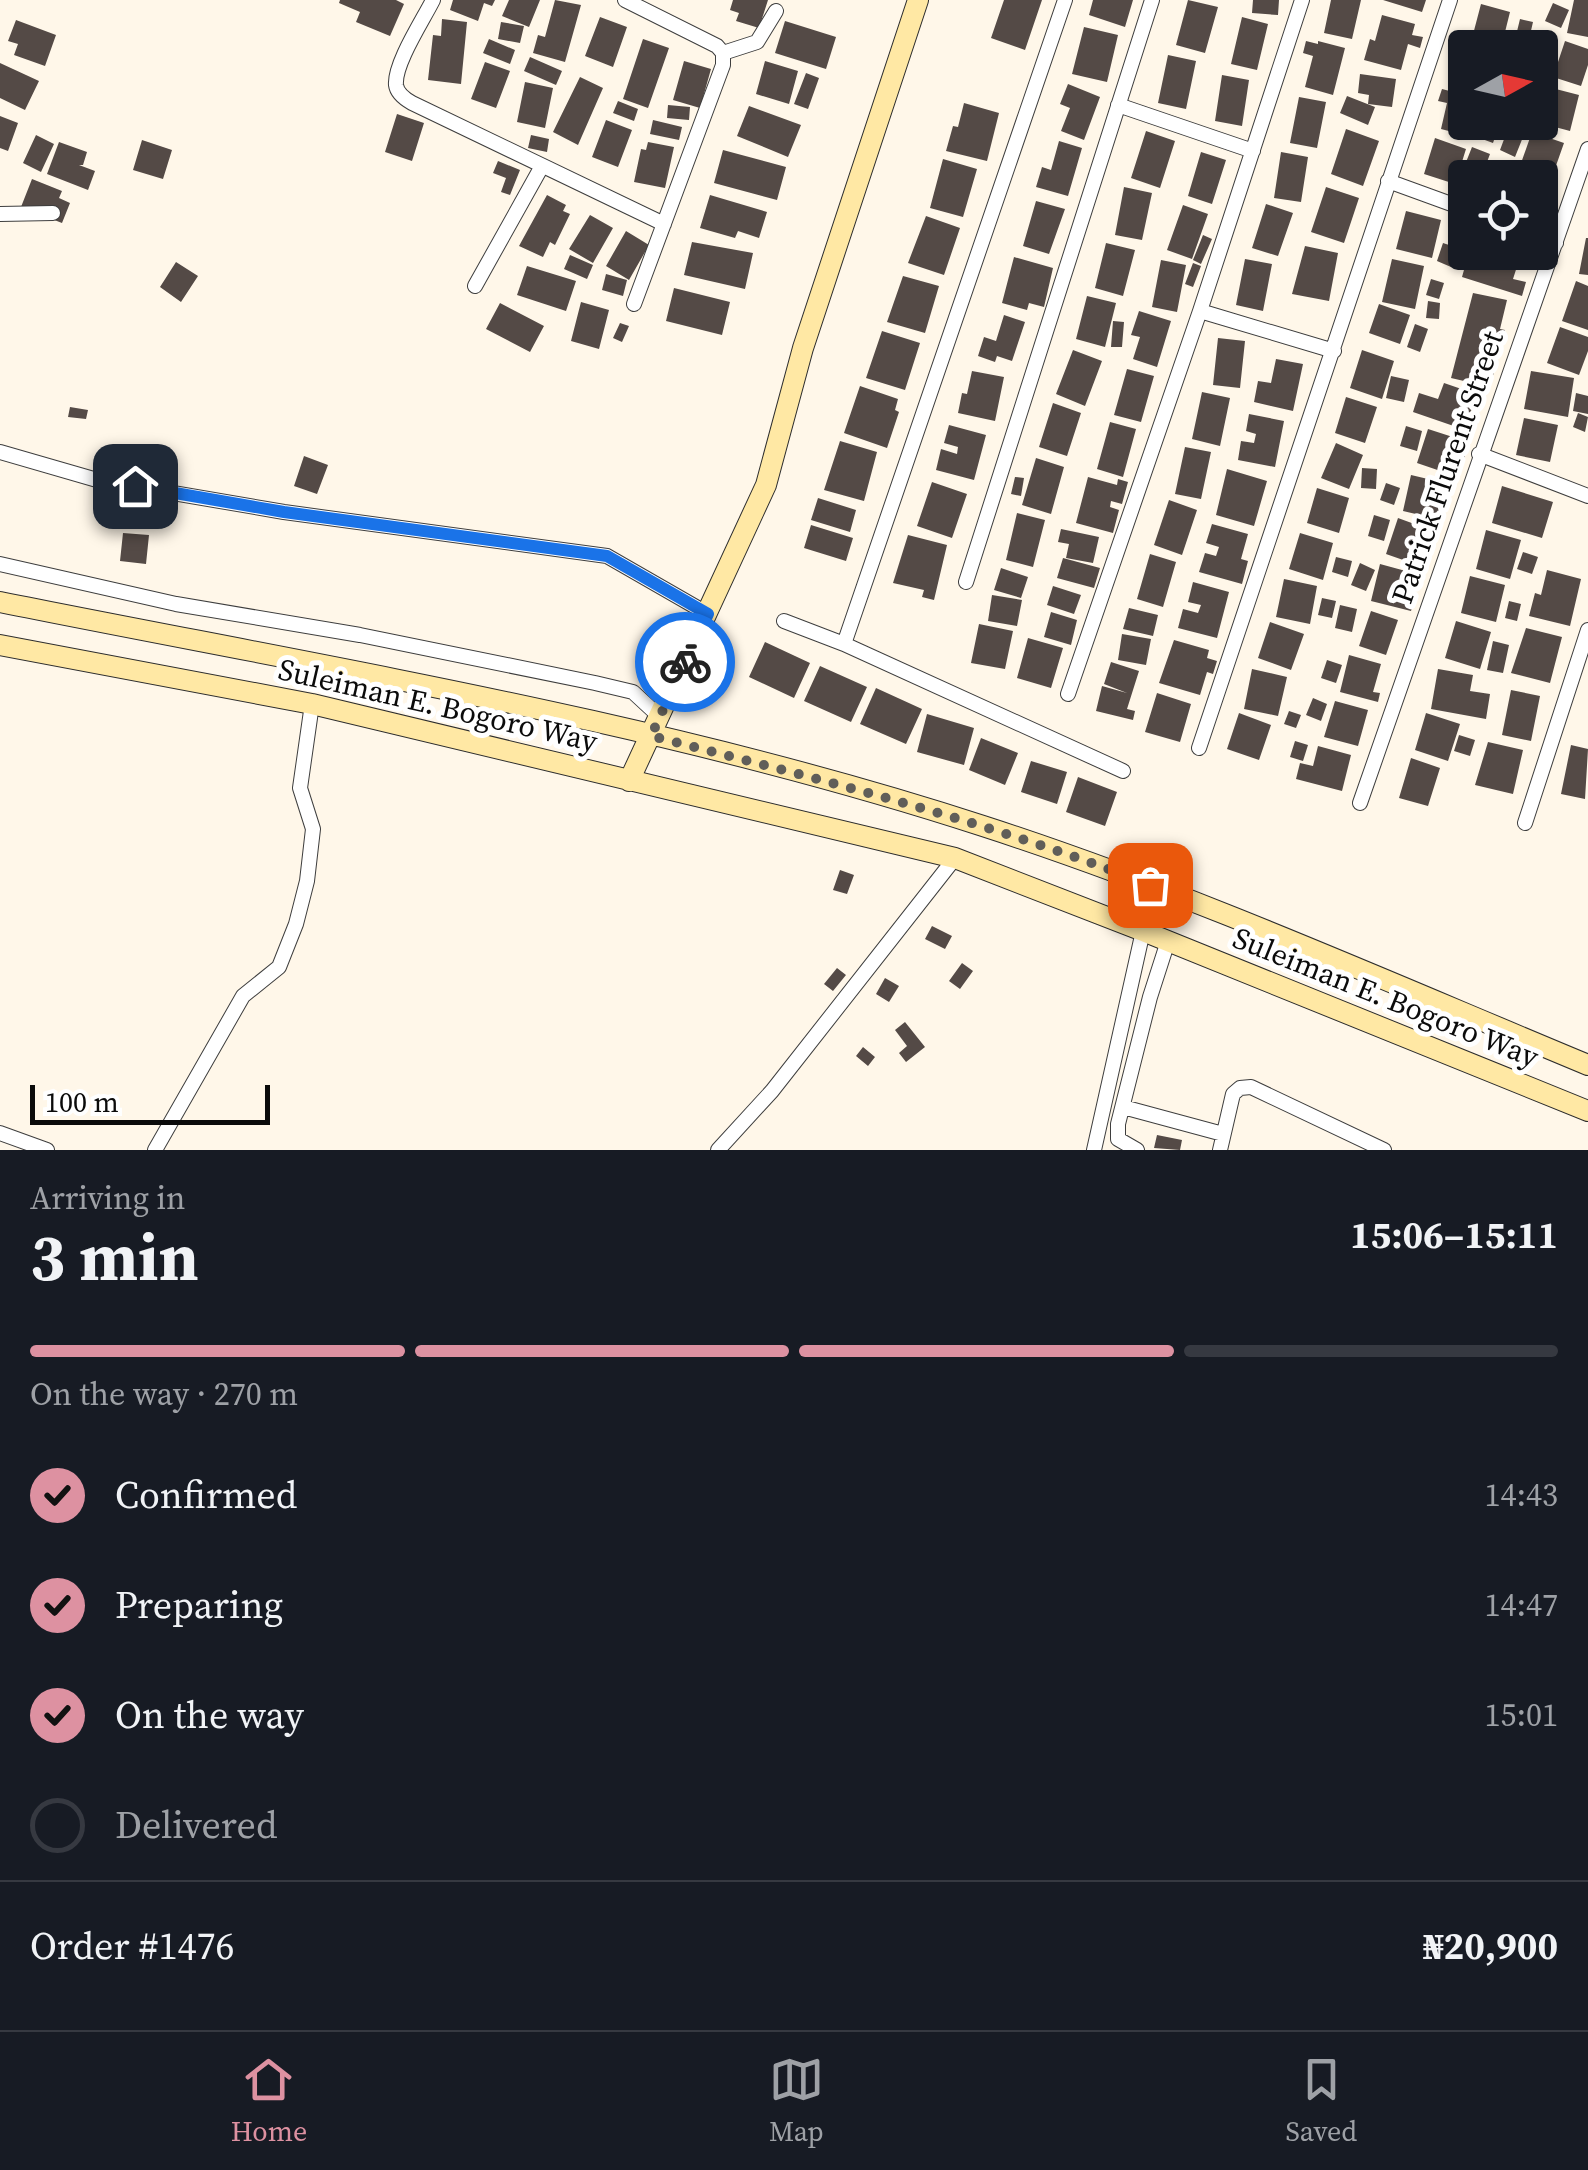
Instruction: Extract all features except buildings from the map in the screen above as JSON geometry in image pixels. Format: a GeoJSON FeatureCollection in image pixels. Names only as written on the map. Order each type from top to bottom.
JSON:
{"type":"FeatureCollection","features":[{"type":"Feature","properties":{"kind":"street"},"geometry":{"type":"LineString","coordinates":[[433,0],[399,67],[396,86],[401,95],[412,104],[664,224]]}},
{"type":"Feature","properties":{"kind":"street"},"geometry":{"type":"LineString","coordinates":[[625,0],[717,46],[722,54],[722,65],[634,304]]}},
{"type":"Feature","properties":{"kind":"street"},"geometry":{"type":"LineString","coordinates":[[630,781],[766,486],[802,348],[918,0]]}},
{"type":"Feature","properties":{"kind":"street"},"geometry":{"type":"LineString","coordinates":[[844,644],[1065,0]]}},
{"type":"Feature","properties":{"kind":"street"},"geometry":{"type":"LineString","coordinates":[[966,582],[1152,0]]}},
{"type":"Feature","properties":{"kind":"street"},"geometry":{"type":"LineString","coordinates":[[1068,694],[1200,312],[1302,0]]}},
{"type":"Feature","properties":{"kind":"street"},"geometry":{"type":"LineString","coordinates":[[1199,748],[1450,0]]}},
{"type":"Feature","properties":{"kind":"street"},"geometry":{"type":"LineString","coordinates":[[722,54],[757,42],[776,11]]}},
{"type":"Feature","properties":{"kind":"street"},"geometry":{"type":"LineString","coordinates":[[1118,104],[1253,151]]}},
{"type":"Feature","properties":{"kind":"street","name":"Patrick Flurent Street"},"geometry":{"type":"LineString","coordinates":[[1558,237],[1588,150]]}},
{"type":"Feature","properties":{"kind":"street"},"geometry":{"type":"LineString","coordinates":[[474,286],[542,166]]}},
{"type":"Feature","properties":{"kind":"street"},"geometry":{"type":"LineString","coordinates":[[1388,181],[1448,203]]}},
{"type":"Feature","properties":{"kind":"street"},"geometry":{"type":"LineString","coordinates":[[0,214],[53,213]]}},
{"type":"Feature","properties":{"kind":"street","name":"Patrick Flurent Street"},"geometry":{"type":"LineString","coordinates":[[1360,803],[1546,270]]}},
{"type":"Feature","properties":{"kind":"street"},"geometry":{"type":"LineString","coordinates":[[1200,312],[1334,350]]}},
{"type":"Feature","properties":{"kind":"street"},"geometry":{"type":"LineString","coordinates":[[0,452],[97,480],[284,512],[607,556],[708,614]]}},
{"type":"Feature","properties":{"kind":"street"},"geometry":{"type":"LineString","coordinates":[[1479,454],[1588,496]]}},
{"type":"Feature","properties":{"kind":"street"},"geometry":{"type":"LineString","coordinates":[[0,564],[176,604],[360,635],[633,692],[655,726]]}},
{"type":"Feature","properties":{"kind":"street","name":"Suleiman E. Bogoro Way"},"geometry":{"type":"LineString","coordinates":[[0,602],[655,726],[982,826],[1120,873],[1588,1066]]}},
{"type":"Feature","properties":{"kind":"street"},"geometry":{"type":"LineString","coordinates":[[784,621],[844,644],[1123,771]]}},
{"type":"Feature","properties":{"kind":"street"},"geometry":{"type":"LineString","coordinates":[[1524,823],[1588,630]]}},
{"type":"Feature","properties":{"kind":"street","name":"Suleiman E. Bogoro Way"},"geometry":{"type":"LineString","coordinates":[[0,645],[312,704],[955,858],[1588,1111]]}},
{"type":"Feature","properties":{"kind":"street"},"geometry":{"type":"LineString","coordinates":[[155,1150],[243,996],[280,967],[296,924],[307,881],[313,829],[300,788],[312,704]]}},
{"type":"Feature","properties":{"kind":"street"},"geometry":{"type":"LineString","coordinates":[[718,1150],[772,1091],[955,858]]}},
{"type":"Feature","properties":{"kind":"street"},"geometry":{"type":"LineString","coordinates":[[1094,1150],[1142,930]]}},
{"type":"Feature","properties":{"kind":"street"},"geometry":{"type":"LineString","coordinates":[[1137,1150],[1118,1139],[1150,996],[1168,941]]}},
{"type":"Feature","properties":{"kind":"street"},"geometry":{"type":"LineString","coordinates":[[1220,1150],[1233,1094],[1240,1088],[1251,1087],[1384,1150]]}},
{"type":"Feature","properties":{"kind":"street"},"geometry":{"type":"LineString","coordinates":[[1123,1107],[1223,1134]]}},
{"type":"Feature","properties":{"kind":"street"},"geometry":{"type":"LineString","coordinates":[[0,1134],[48,1150]]}},
{"type":"Feature","properties":{"kind":"way so far"},"geometry":{"type":"LineString","coordinates":[[685,662],[651,736],[982,826],[1150,885]]}},
{"type":"Feature","properties":{"kind":"route"},"geometry":{"type":"LineString","coordinates":[[135,486],[284,512],[607,556],[708,614],[685,662]]}}]}
